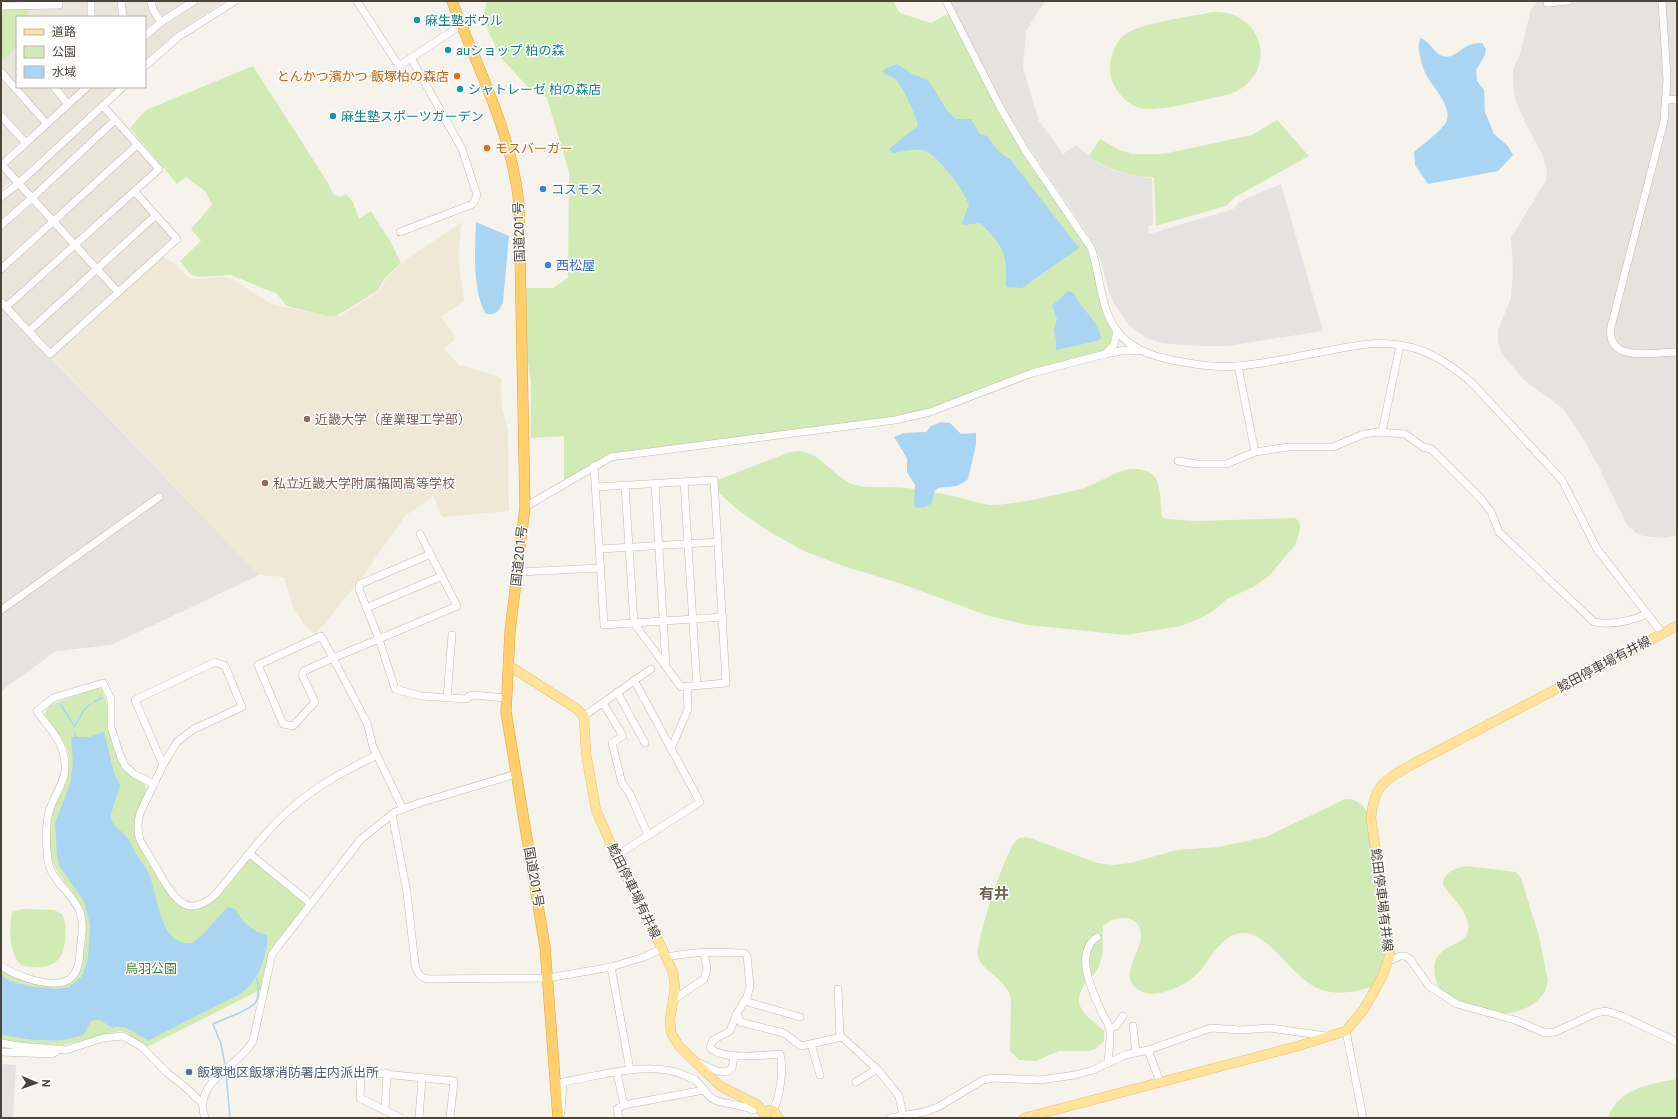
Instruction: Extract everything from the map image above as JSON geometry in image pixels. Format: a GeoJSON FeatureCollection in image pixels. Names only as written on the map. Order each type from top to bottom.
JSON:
{"type":"FeatureCollection","features":[{"type":"Feature","properties":{"kind":"highway","name":"国道201号"},"geometry":{"type":"LineString","coordinates":[[452,1],[503,132],[517,183],[519,204],[524,507],[505,698],[508,728],[540,912],[548,978],[558,1118]]}},
{"type":"Feature","properties":{"kind":"main road","name":"鯰田停車場有井線"},"geometry":{"type":"LineString","coordinates":[[1346,1032],[1364,1009],[1389,961],[1390,946],[1371,818],[1372,802],[1378,789],[1386,779],[1677,626]]}},
{"type":"Feature","properties":{"kind":"main road"},"geometry":{"type":"LineString","coordinates":[[508,665],[577,709],[584,716]]}},
{"type":"Feature","properties":{"kind":"main road","name":"鯰田停車場有井線"},"geometry":{"type":"LineString","coordinates":[[584,716],[586,753],[596,810],[616,856],[665,952],[674,980],[670,1020],[671,1033],[679,1046],[720,1086],[750,1099],[763,1113]]}},
{"type":"Feature","properties":{"kind":"main road"},"geometry":{"type":"LineString","coordinates":[[1024,1118],[1346,1032]]}},
{"type":"Feature","properties":{"kind":"main road"},"geometry":{"type":"LineString","coordinates":[[763,1113],[769,1110],[776,1114]]}},
{"type":"Feature","properties":{"kind":"street"},"geometry":{"type":"LineString","coordinates":[[1,1],[1,6],[30,3],[59,5],[59,1]]}},
{"type":"Feature","properties":{"kind":"street"},"geometry":{"type":"LineString","coordinates":[[91,1],[91,16]]}},
{"type":"Feature","properties":{"kind":"street"},"geometry":{"type":"LineString","coordinates":[[121,1],[123,16]]}},
{"type":"Feature","properties":{"kind":"street"},"geometry":{"type":"LineString","coordinates":[[151,1],[153,10],[161,22]]}},
{"type":"Feature","properties":{"kind":"street"},"geometry":{"type":"LineString","coordinates":[[146,35],[183,4],[194,1]]}},
{"type":"Feature","properties":{"kind":"street"},"geometry":{"type":"LineString","coordinates":[[146,65],[178,37],[235,1]]}},
{"type":"Feature","properties":{"kind":"street"},"geometry":{"type":"LineString","coordinates":[[357,1],[399,66],[461,25]]}},
{"type":"Feature","properties":{"kind":"street"},"geometry":{"type":"LineString","coordinates":[[946,1],[1000,107],[1025,150],[1091,248],[1096,263],[1105,308],[1118,331],[1139,351]]}},
{"type":"Feature","properties":{"kind":"street"},"geometry":{"type":"LineString","coordinates":[[1547,2],[1568,1]]}},
{"type":"Feature","properties":{"kind":"street"},"geometry":{"type":"LineString","coordinates":[[1662,1],[1667,66],[1667,99],[1659,141],[1611,327],[1610,336],[1613,345],[1627,353],[1677,352]]}},
{"type":"Feature","properties":{"kind":"street"},"geometry":{"type":"LineString","coordinates":[[400,232],[473,204],[477,195],[462,149],[412,58]]}},
{"type":"Feature","properties":{"kind":"street"},"geometry":{"type":"LineString","coordinates":[[1,72],[47,124]]}},
{"type":"Feature","properties":{"kind":"street"},"geometry":{"type":"LineString","coordinates":[[55,88],[68,104]]}},
{"type":"Feature","properties":{"kind":"street"},"geometry":{"type":"LineString","coordinates":[[86,88],[2,165],[118,292]]}},
{"type":"Feature","properties":{"kind":"street"},"geometry":{"type":"LineString","coordinates":[[1,197],[19,183],[122,88]]}},
{"type":"Feature","properties":{"kind":"street"},"geometry":{"type":"LineString","coordinates":[[1667,99],[1677,100]]}},
{"type":"Feature","properties":{"kind":"street"},"geometry":{"type":"LineString","coordinates":[[103,106],[159,169],[135,192],[4,304],[50,354],[177,239],[135,192]]}},
{"type":"Feature","properties":{"kind":"street"},"geometry":{"type":"LineString","coordinates":[[1,116],[26,143]]}},
{"type":"Feature","properties":{"kind":"street"},"geometry":{"type":"LineString","coordinates":[[1,225],[115,120]]}},
{"type":"Feature","properties":{"kind":"street"},"geometry":{"type":"LineString","coordinates":[[1,269],[137,145]]}},
{"type":"Feature","properties":{"kind":"street"},"geometry":{"type":"LineString","coordinates":[[28,331],[156,214]]}},
{"type":"Feature","properties":{"kind":"street"},"geometry":{"type":"LineString","coordinates":[[1105,354],[1114,345],[1118,331]]}},
{"type":"Feature","properties":{"kind":"street"},"geometry":{"type":"LineString","coordinates":[[524,507],[611,457],[902,419],[930,412],[1032,373],[1126,350],[1139,351],[1187,363],[1211,366],[1238,366],[1352,346],[1377,343],[1400,345],[1420,350],[1435,356],[1472,383],[1562,480],[1597,549],[1662,633]]}},
{"type":"Feature","properties":{"kind":"street"},"geometry":{"type":"LineString","coordinates":[[1382,432],[1400,345]]}},
{"type":"Feature","properties":{"kind":"street"},"geometry":{"type":"LineString","coordinates":[[1238,366],[1255,452]]}},
{"type":"Feature","properties":{"kind":"street"},"geometry":{"type":"LineString","coordinates":[[1178,461],[1196,464],[1226,464],[1255,452],[1289,447],[1333,447],[1364,434],[1382,432],[1406,434],[1423,447],[1430,449],[1482,500],[1491,512],[1499,532],[1594,622],[1607,624],[1647,614]]}},
{"type":"Feature","properties":{"kind":"street"},"geometry":{"type":"LineString","coordinates":[[594,466],[604,625],[722,618]]}},
{"type":"Feature","properties":{"kind":"street"},"geometry":{"type":"LineString","coordinates":[[596,487],[714,480],[726,683],[681,687],[634,623],[625,486]]}},
{"type":"Feature","properties":{"kind":"street"},"geometry":{"type":"LineString","coordinates":[[684,482],[697,686]]}},
{"type":"Feature","properties":{"kind":"street"},"geometry":{"type":"LineString","coordinates":[[655,484],[666,668]]}},
{"type":"Feature","properties":{"kind":"street"},"geometry":{"type":"LineString","coordinates":[[1,610],[159,497]]}},
{"type":"Feature","properties":{"kind":"street"},"geometry":{"type":"LineString","coordinates":[[403,809],[377,755],[368,723],[333,658],[321,636],[258,665],[283,724],[293,726],[315,702],[302,675],[304,671],[333,658],[457,606],[420,534]]}},
{"type":"Feature","properties":{"kind":"street"},"geometry":{"type":"LineString","coordinates":[[600,549],[718,542]]}},
{"type":"Feature","properties":{"kind":"street"},"geometry":{"type":"LineString","coordinates":[[430,554],[360,584],[359,589],[379,639],[395,689],[421,696],[467,699],[469,696],[474,695],[505,698]]}},
{"type":"Feature","properties":{"kind":"street"},"geometry":{"type":"LineString","coordinates":[[518,572],[601,568]]}},
{"type":"Feature","properties":{"kind":"street"},"geometry":{"type":"LineString","coordinates":[[366,608],[442,576]]}},
{"type":"Feature","properties":{"kind":"street"},"geometry":{"type":"LineString","coordinates":[[447,698],[452,635]]}},
{"type":"Feature","properties":{"kind":"street"},"geometry":{"type":"LineString","coordinates":[[163,765],[135,700],[215,662],[226,666],[242,707],[194,729],[177,742],[163,765],[137,821],[140,840],[177,901],[190,906],[202,905],[207,902],[275,824],[309,793],[324,783],[377,755]]}},
{"type":"Feature","properties":{"kind":"street"},"geometry":{"type":"LineString","coordinates":[[584,716],[650,669]]}},
{"type":"Feature","properties":{"kind":"street"},"geometry":{"type":"LineString","coordinates":[[616,856],[700,802],[634,680]]}},
{"type":"Feature","properties":{"kind":"street"},"geometry":{"type":"LineString","coordinates":[[1,966],[25,979],[63,982],[74,975],[79,960],[82,923],[80,913],[77,904],[52,872],[48,863],[46,844],[46,824],[50,810],[65,776],[66,763],[58,739],[37,711],[53,698],[103,683],[111,699],[111,727],[125,766],[134,774],[154,784]]}},
{"type":"Feature","properties":{"kind":"street"},"geometry":{"type":"LineString","coordinates":[[671,749],[688,709],[687,686]]}},
{"type":"Feature","properties":{"kind":"street"},"geometry":{"type":"LineString","coordinates":[[617,692],[645,743]]}},
{"type":"Feature","properties":{"kind":"street"},"geometry":{"type":"LineString","coordinates":[[603,703],[623,736],[612,743],[622,783],[630,794],[648,836]]}},
{"type":"Feature","properties":{"kind":"street"},"geometry":{"type":"LineString","coordinates":[[205,1118],[202,1103],[208,1087],[213,1080],[241,1058],[253,1041],[272,954],[361,839],[392,814],[403,809],[516,774]]}},
{"type":"Feature","properties":{"kind":"street"},"geometry":{"type":"LineString","coordinates":[[392,814],[407,893],[415,964],[419,974],[429,979],[548,978],[611,967],[665,952],[744,953],[747,956],[750,986],[730,1031],[713,1040],[710,1047],[715,1052],[734,1056],[780,1054],[783,1063],[776,1114]]}},
{"type":"Feature","properties":{"kind":"street"},"geometry":{"type":"LineString","coordinates":[[250,854],[310,903]]}},
{"type":"Feature","properties":{"kind":"street"},"geometry":{"type":"LineString","coordinates":[[1097,937],[1090,942],[1086,952],[1086,966],[1096,998],[1110,1028],[1108,1064]]}},
{"type":"Feature","properties":{"kind":"street"},"geometry":{"type":"LineString","coordinates":[[673,1000],[704,979],[707,969],[704,952]]}},
{"type":"Feature","properties":{"kind":"street"},"geometry":{"type":"LineString","coordinates":[[1389,961],[1400,956],[1405,956],[1429,986],[1457,1004],[1515,1020],[1545,1033],[1555,1032],[1596,1013],[1606,1011],[1622,1016],[1677,1042]]}},
{"type":"Feature","properties":{"kind":"street"},"geometry":{"type":"LineString","coordinates":[[611,967],[630,1070]]}},
{"type":"Feature","properties":{"kind":"street"},"geometry":{"type":"LineString","coordinates":[[838,989],[840,1037]]}},
{"type":"Feature","properties":{"kind":"street"},"geometry":{"type":"LineString","coordinates":[[744,1001],[800,1017]]}},
{"type":"Feature","properties":{"kind":"street"},"geometry":{"type":"LineString","coordinates":[[737,1013],[740,1022],[784,1033],[801,1046],[840,1037],[877,1069],[899,1096],[903,1116]]}},
{"type":"Feature","properties":{"kind":"street"},"geometry":{"type":"LineString","coordinates":[[1110,1028],[1116,1026],[1123,1016]]}},
{"type":"Feature","properties":{"kind":"street"},"geometry":{"type":"LineString","coordinates":[[1133,1026],[1136,1053]]}},
{"type":"Feature","properties":{"kind":"street"},"geometry":{"type":"LineString","coordinates":[[890,1118],[938,1107],[984,1080],[994,1078],[1028,1080],[1052,1079],[1093,1070],[1125,1055],[1148,1050],[1211,1028],[1240,1030],[1262,1028],[1333,1036]]}},
{"type":"Feature","properties":{"kind":"street"},"geometry":{"type":"LineString","coordinates":[[1346,1032],[1363,1118]]}},
{"type":"Feature","properties":{"kind":"street"},"geometry":{"type":"LineString","coordinates":[[1,1043],[18,1046],[71,1049],[103,1038],[123,1036],[150,1054],[167,1073],[183,1085],[202,1103]]}},
{"type":"Feature","properties":{"kind":"street"},"geometry":{"type":"LineString","coordinates":[[811,1044],[820,1075]]}},
{"type":"Feature","properties":{"kind":"street"},"geometry":{"type":"LineString","coordinates":[[1,1052],[52,1054],[60,1049]]}},
{"type":"Feature","properties":{"kind":"street"},"geometry":{"type":"LineString","coordinates":[[1148,1050],[1160,1082]]}},
{"type":"Feature","properties":{"kind":"street"},"geometry":{"type":"LineString","coordinates":[[693,1060],[717,1071],[727,1072],[732,1068],[734,1056]]}},
{"type":"Feature","properties":{"kind":"street"},"geometry":{"type":"LineString","coordinates":[[558,1118],[562,1113],[563,1082],[630,1070],[658,1068],[674,1071],[696,1081],[712,1098],[717,1101],[741,1104],[763,1113]]}},
{"type":"Feature","properties":{"kind":"street"},"geometry":{"type":"LineString","coordinates":[[856,1082],[877,1069]]}},
{"type":"Feature","properties":{"kind":"street"},"geometry":{"type":"LineString","coordinates":[[400,1118],[360,1098],[361,1074],[364,1072],[387,1073],[454,1081],[450,1118]]}},
{"type":"Feature","properties":{"kind":"street"},"geometry":{"type":"LineString","coordinates":[[385,1110],[387,1073]]}},
{"type":"Feature","properties":{"kind":"street"},"geometry":{"type":"LineString","coordinates":[[617,1073],[624,1105]]}},
{"type":"Feature","properties":{"kind":"street"},"geometry":{"type":"LineString","coordinates":[[419,1118],[422,1078]]}},
{"type":"Feature","properties":{"kind":"street"},"geometry":{"type":"LineString","coordinates":[[619,1118],[617,1109],[624,1105],[704,1090]]}},
{"type":"Feature","properties":{"kind":"shaded area"},"geometry":{"type":"Polygon","coordinates":[[[1,1],[225,1],[176,33],[146,59],[146,16],[16,16],[16,88],[116,88],[22,174],[1,190],[1,1]]]}},
{"type":"Feature","properties":{"kind":"shaded area"},"geometry":{"type":"Polygon","coordinates":[[[950,1],[1045,1],[1026,31],[1023,68],[1039,121],[1063,154],[1076,145],[1098,163],[1113,170],[1131,175],[1152,178],[1153,224],[1148,226],[1149,234],[1233,209],[1241,201],[1281,184],[1323,331],[1227,346],[1199,346],[1162,343],[1146,338],[1129,325],[1114,304],[1109,292],[1101,261],[1087,233],[1012,123],[950,1]]]}},
{"type":"Feature","properties":{"kind":"shaded area"},"geometry":{"type":"Polygon","coordinates":[[[1538,1],[1677,1],[1677,535],[1664,538],[1643,536],[1636,533],[1627,525],[1598,465],[1578,430],[1562,408],[1524,380],[1502,354],[1498,343],[1498,330],[1511,298],[1513,270],[1511,237],[1546,181],[1547,171],[1543,156],[1515,99],[1513,83],[1513,69],[1520,54],[1531,9],[1538,1]]]}},
{"type":"Feature","properties":{"kind":"shaded area"},"geometry":{"type":"Polygon","coordinates":[[[103,109],[157,169],[133,192],[174,239],[50,351],[1,300],[1,201],[18,188],[103,109]]]}},
{"type":"Feature","properties":{"kind":"shaded area","name":"近畿大学（産業理工学部）"},"geometry":{"type":"Polygon","coordinates":[[[462,222],[458,255],[464,301],[441,317],[456,338],[444,349],[459,365],[497,376],[501,379],[502,406],[508,431],[509,511],[442,517],[433,496],[405,516],[360,580],[315,635],[303,623],[293,607],[284,577],[259,575],[51,357],[162,256],[175,264],[191,279],[227,277],[271,304],[309,312],[328,300],[339,317],[380,290],[386,279],[405,260],[462,222]]]}},
{"type":"Feature","properties":{"kind":"shaded area"},"geometry":{"type":"Polygon","coordinates":[[[1,306],[259,575],[111,645],[56,651],[1,691],[1,306]]]}},
{"type":"Feature","properties":{"kind":"shaded area"},"geometry":{"type":"Polygon","coordinates":[[[1,1064],[16,1065],[13,1117],[1,1117],[1,1064]]]}},
{"type":"Feature","properties":{"kind":"green space"},"geometry":{"type":"Polygon","coordinates":[[[487,1],[893,1],[900,13],[931,23],[949,13],[998,111],[1022,153],[1087,246],[1094,263],[1102,307],[1115,330],[1112,344],[1104,351],[1033,370],[930,409],[899,416],[609,455],[564,480],[564,436],[531,438],[531,383],[527,356],[526,288],[553,288],[568,278],[569,172],[547,98],[527,86],[501,58],[488,31],[484,14],[487,1]]]}},
{"type":"Feature","properties":{"kind":"green space"},"geometry":{"type":"Polygon","coordinates":[[[1,9],[27,9],[28,16],[16,16],[16,48],[1,61],[1,9]]]}},
{"type":"Feature","properties":{"kind":"green space"},"geometry":{"type":"Polygon","coordinates":[[[1213,12],[1231,14],[1245,21],[1254,32],[1260,45],[1260,59],[1256,73],[1246,85],[1230,94],[1172,107],[1149,109],[1140,108],[1127,101],[1122,96],[1115,87],[1111,76],[1110,67],[1115,47],[1123,36],[1134,29],[1144,26],[1213,12]]]}},
{"type":"Feature","properties":{"kind":"green space"},"geometry":{"type":"Polygon","coordinates":[[[253,66],[328,183],[333,194],[340,197],[346,194],[353,202],[359,219],[371,211],[390,241],[401,263],[384,279],[378,290],[335,316],[328,316],[287,306],[277,294],[231,275],[198,277],[190,274],[180,261],[201,241],[191,229],[212,205],[205,191],[186,177],[177,184],[130,128],[146,110],[253,66]]]}},
{"type":"Feature","properties":{"kind":"green space"},"geometry":{"type":"Polygon","coordinates":[[[1277,120],[1309,156],[1235,197],[1226,206],[1156,226],[1154,177],[1137,176],[1120,172],[1096,161],[1089,156],[1100,139],[1120,150],[1132,154],[1163,154],[1252,135],[1277,120]]]}},
{"type":"Feature","properties":{"kind":"green space"},"geometry":{"type":"Polygon","coordinates":[[[802,451],[814,456],[852,484],[868,487],[894,487],[919,490],[992,505],[1025,501],[1084,488],[1122,471],[1138,469],[1152,474],[1156,479],[1160,491],[1162,517],[1168,519],[1196,521],[1294,518],[1298,520],[1300,525],[1299,534],[1295,545],[1270,575],[1255,586],[1227,599],[1213,611],[1201,618],[1181,626],[1126,635],[1028,625],[989,616],[899,583],[843,566],[804,551],[770,532],[738,510],[718,492],[715,481],[790,452],[802,451]]]}},
{"type":"Feature","properties":{"kind":"green space","name":"鳥羽公園"},"geometry":{"type":"Polygon","coordinates":[[[99,687],[106,700],[111,735],[119,762],[127,772],[142,781],[146,788],[147,792],[145,804],[137,836],[177,902],[201,908],[249,858],[254,860],[306,902],[306,905],[276,944],[262,989],[149,1046],[145,1047],[127,1033],[120,1031],[64,1045],[29,1044],[1,1040],[1,969],[19,979],[45,982],[75,978],[80,967],[85,945],[85,924],[78,903],[55,868],[51,856],[50,846],[52,817],[69,770],[69,760],[67,750],[62,739],[44,715],[49,706],[99,687]]]}},
{"type":"Feature","properties":{"kind":"green space"},"geometry":{"type":"Polygon","coordinates":[[[1345,799],[1358,802],[1368,813],[1375,830],[1379,850],[1382,871],[1387,961],[1384,970],[1374,986],[1356,991],[1338,993],[1326,991],[1303,979],[1262,940],[1252,934],[1241,933],[1234,935],[1222,943],[1198,973],[1187,982],[1165,992],[1143,992],[1135,987],[1131,980],[1130,973],[1140,942],[1140,929],[1137,923],[1132,920],[1126,918],[1114,919],[1103,926],[1100,963],[1096,972],[1086,982],[1079,998],[1079,1004],[1082,1010],[1104,1031],[1104,1041],[1095,1049],[1089,1051],[1059,1051],[1036,1061],[1019,1060],[1010,1051],[1011,999],[1004,985],[980,962],[978,948],[986,916],[999,877],[1011,848],[1018,839],[1024,837],[1031,838],[1097,863],[1114,865],[1130,863],[1177,850],[1219,847],[1266,837],[1345,799]]]}},
{"type":"Feature","properties":{"kind":"green space"},"geometry":{"type":"Polygon","coordinates":[[[1466,866],[1516,872],[1521,878],[1539,936],[1548,981],[1542,996],[1529,1007],[1512,1013],[1492,1014],[1473,1011],[1455,1004],[1442,992],[1435,976],[1435,963],[1439,955],[1445,949],[1466,936],[1468,928],[1464,913],[1443,885],[1445,877],[1451,871],[1466,866]]]}},
{"type":"Feature","properties":{"kind":"green space"},"geometry":{"type":"Polygon","coordinates":[[[22,909],[54,910],[62,914],[66,929],[64,948],[57,961],[45,967],[30,967],[21,965],[17,960],[12,947],[10,933],[11,919],[12,912],[22,909]]]}},
{"type":"Feature","properties":{"kind":"green space"},"geometry":{"type":"Polygon","coordinates":[[[1677,1079],[1677,1118],[1608,1118],[1619,1100],[1627,1094],[1636,1089],[1656,1083],[1677,1079]]]}},
{"type":"Feature","properties":{"kind":"water"},"geometry":{"type":"Polygon","coordinates":[[[1421,38],[1440,55],[1445,57],[1449,57],[1474,43],[1482,43],[1486,49],[1485,55],[1476,70],[1477,81],[1484,90],[1485,112],[1494,134],[1508,146],[1513,155],[1498,171],[1428,184],[1415,165],[1414,152],[1442,128],[1447,120],[1448,114],[1443,101],[1423,67],[1419,49],[1421,38]]]}},
{"type":"Feature","properties":{"kind":"water"},"geometry":{"type":"Polygon","coordinates":[[[897,64],[914,75],[928,80],[948,112],[956,119],[971,119],[980,134],[987,136],[1000,152],[1010,159],[1079,248],[1022,288],[1006,287],[1006,266],[1003,252],[995,238],[980,223],[964,225],[962,223],[969,205],[956,182],[943,165],[936,158],[923,150],[892,153],[889,149],[918,126],[912,108],[901,86],[894,78],[883,72],[885,69],[897,64]]]}},
{"type":"Feature","properties":{"kind":"water"},"geometry":{"type":"Polygon","coordinates":[[[476,222],[509,236],[503,302],[499,310],[492,314],[485,313],[478,292],[475,269],[476,222]]]}},
{"type":"Feature","properties":{"kind":"water"},"geometry":{"type":"Polygon","coordinates":[[[1068,291],[1074,293],[1094,321],[1100,332],[1101,338],[1097,341],[1056,350],[1054,330],[1057,319],[1052,306],[1068,291]]]}},
{"type":"Feature","properties":{"kind":"water"},"geometry":{"type":"Polygon","coordinates":[[[941,422],[950,423],[961,434],[976,433],[976,445],[968,479],[958,486],[942,487],[937,489],[934,492],[932,503],[925,507],[916,508],[914,505],[915,485],[907,472],[907,458],[894,437],[904,433],[926,432],[931,426],[941,422]]]}},
{"type":"Feature","properties":{"kind":"water","name":"鳥羽公園"},"geometry":{"type":"Polygon","coordinates":[[[104,732],[114,773],[120,785],[111,815],[112,820],[115,826],[130,842],[147,870],[165,927],[172,936],[180,942],[191,943],[199,938],[228,907],[235,909],[241,918],[252,929],[267,935],[264,959],[258,974],[242,993],[149,1040],[123,1027],[113,1028],[98,1019],[91,1021],[84,1034],[64,1039],[32,1040],[1,1034],[1,975],[10,981],[29,986],[57,989],[69,987],[82,976],[88,959],[90,924],[84,901],[60,867],[57,855],[55,823],[70,784],[73,763],[71,737],[89,737],[104,732]]]}},
{"type":"Feature","properties":{"kind":"waterway"},"geometry":{"type":"LineString","coordinates":[[94,702],[102,698]]}},
{"type":"Feature","properties":{"kind":"waterway"},"geometry":{"type":"LineString","coordinates":[[74,727],[84,710],[91,704]]}},
{"type":"Feature","properties":{"kind":"waterway"},"geometry":{"type":"LineString","coordinates":[[61,705],[74,726]]}},
{"type":"Feature","properties":{"kind":"waterway"},"geometry":{"type":"LineString","coordinates":[[75,732],[76,737]]}},
{"type":"Feature","properties":{"kind":"waterway"},"geometry":{"type":"LineString","coordinates":[[225,1065],[221,1044],[213,1024],[242,1012],[255,1003],[258,994],[257,978]]}},
{"type":"Feature","properties":{"kind":"waterway"},"geometry":{"type":"LineString","coordinates":[[226,1073],[230,1118]]}},
{"type":"Feature","properties":{"kind":"place","name":"麻生塾ボウル"},"geometry":{"type":"Point","coordinates":[417,20]}},
{"type":"Feature","properties":{"kind":"place","name":"auショップ 柏の森"},"geometry":{"type":"Point","coordinates":[448,50]}},
{"type":"Feature","properties":{"kind":"place","name":"とんかつ濱かつ 飯塚柏の森店"},"geometry":{"type":"Point","coordinates":[457,76]}},
{"type":"Feature","properties":{"kind":"place","name":"シャトレーゼ 柏の森店"},"geometry":{"type":"Point","coordinates":[460,89]}},
{"type":"Feature","properties":{"kind":"place","name":"麻生塾スポーツガーデン"},"geometry":{"type":"Point","coordinates":[333,116]}},
{"type":"Feature","properties":{"kind":"place","name":"モスバーガー"},"geometry":{"type":"Point","coordinates":[487,148]}},
{"type":"Feature","properties":{"kind":"place","name":"コスモス"},"geometry":{"type":"Point","coordinates":[543,189]}},
{"type":"Feature","properties":{"kind":"place","name":"西松屋"},"geometry":{"type":"Point","coordinates":[548,265]}},
{"type":"Feature","properties":{"kind":"place","name":"近畿大学（産業理工学部）"},"geometry":{"type":"Point","coordinates":[307,419]}},
{"type":"Feature","properties":{"kind":"place","name":"私立近畿大学附属福岡高等学校"},"geometry":{"type":"Point","coordinates":[265,483]}},
{"type":"Feature","properties":{"kind":"place","name":"飯塚地区飯塚消防署庄内派出所"},"geometry":{"type":"Point","coordinates":[189,1072]}},
{"type":"Feature","properties":{"kind":"district","name":"有井"},"geometry":{"type":"Point","coordinates":[994,894]}}]}
